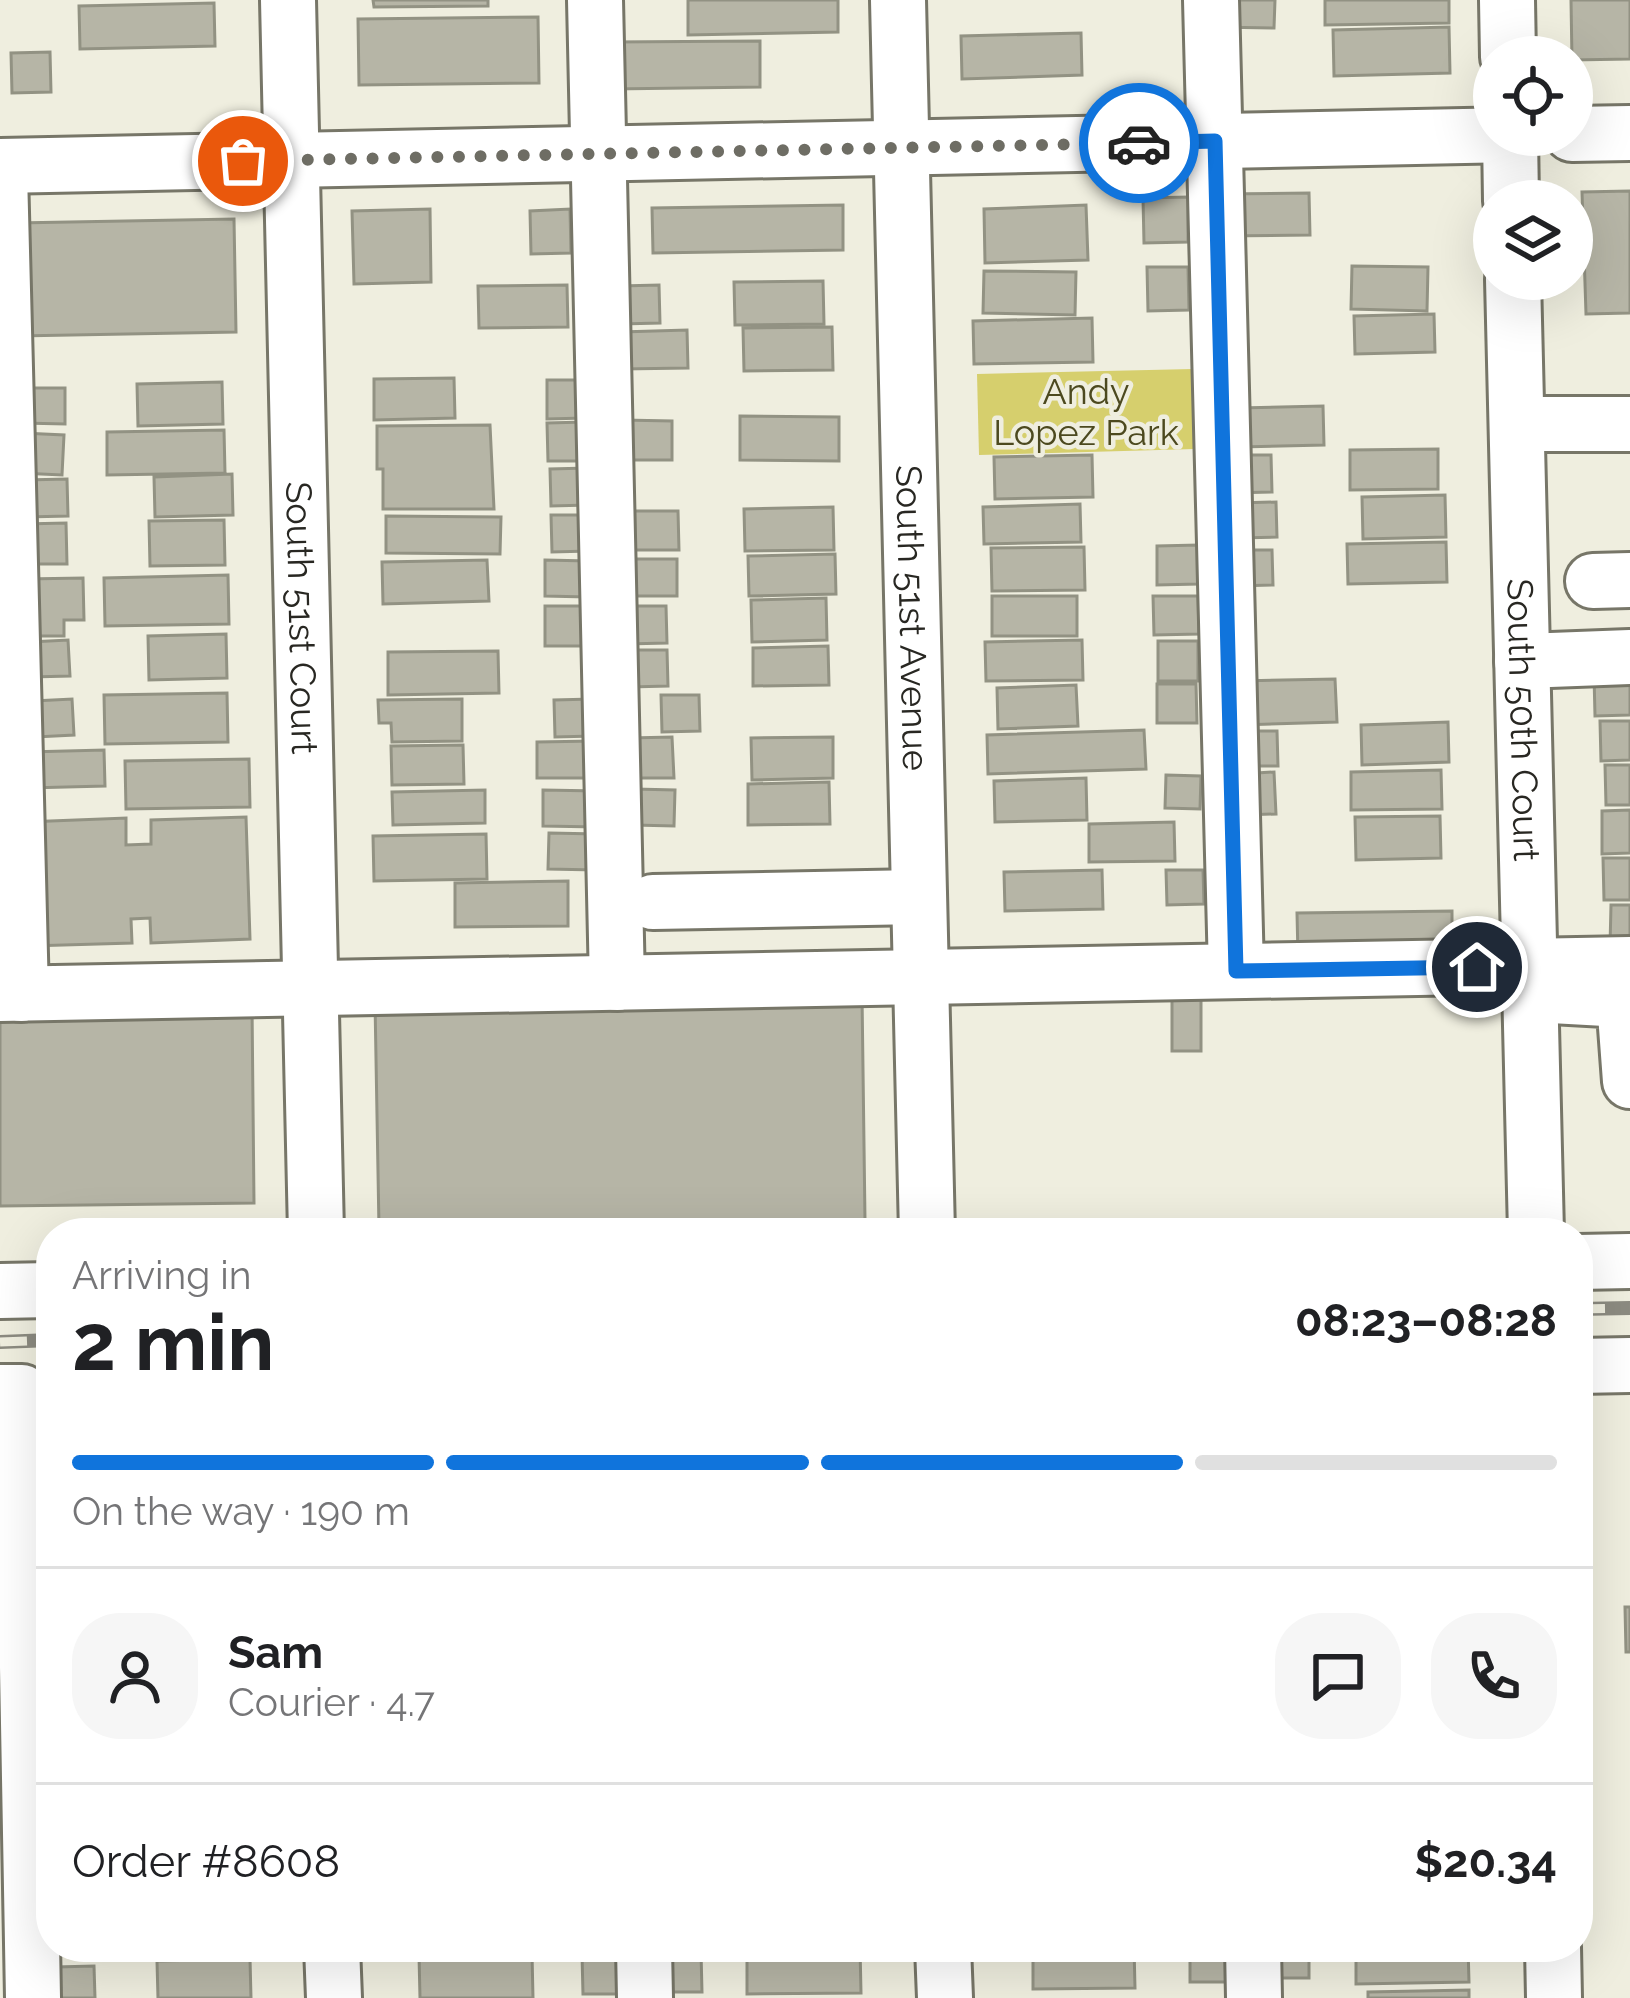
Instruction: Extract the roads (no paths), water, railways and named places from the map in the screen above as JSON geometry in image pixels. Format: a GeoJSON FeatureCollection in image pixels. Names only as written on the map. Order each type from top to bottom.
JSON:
{"type":"FeatureCollection","features":[{"type":"Feature","properties":{"kind":"street","name":"South 51st Court"},"geometry":{"type":"LineString","coordinates":[[288,0],[316,1218]]}},
{"type":"Feature","properties":{"kind":"street"},"geometry":{"type":"LineString","coordinates":[[595,0],[616,982]]}},
{"type":"Feature","properties":{"kind":"street","name":"South 51st Avenue"},"geometry":{"type":"LineString","coordinates":[[898,0],[927,1218]]}},
{"type":"Feature","properties":{"kind":"street"},"geometry":{"type":"LineString","coordinates":[[1211,0],[1236,971]]}},
{"type":"Feature","properties":{"kind":"street"},"geometry":{"type":"LineString","coordinates":[[1507,0],[1508,36]]}},
{"type":"Feature","properties":{"kind":"street"},"geometry":{"type":"LineString","coordinates":[[1593,134],[1630,133]]}},
{"type":"Feature","properties":{"kind":"street"},"geometry":{"type":"LineString","coordinates":[[1473,136],[0,170],[10,994],[1236,971],[1530,980],[1624,1000],[1630,1081]]}},
{"type":"Feature","properties":{"kind":"street","name":"South 50th Court"},"geometry":{"type":"LineString","coordinates":[[1514,300],[1536,1218]]}},
{"type":"Feature","properties":{"kind":"street"},"geometry":{"type":"LineString","coordinates":[[1517,424],[1630,424]]}},
{"type":"Feature","properties":{"kind":"street"},"geometry":{"type":"LineString","coordinates":[[1522,661],[1630,657]]}},
{"type":"Feature","properties":{"kind":"street"},"geometry":{"type":"LineString","coordinates":[[653,902],[919,897]]}},
{"type":"Feature","properties":{"kind":"street"},"geometry":{"type":"LineString","coordinates":[[1530,980],[1630,964]]}},
{"type":"Feature","properties":{"kind":"street"},"geometry":{"type":"LineString","coordinates":[[1593,1262],[1630,1261]]}},
{"type":"Feature","properties":{"kind":"street"},"geometry":{"type":"LineString","coordinates":[[0,1291],[36,1290]]}},
{"type":"Feature","properties":{"kind":"street"},"geometry":{"type":"LineString","coordinates":[[1593,1366],[1630,1365]]}},
{"type":"Feature","properties":{"kind":"street"},"geometry":{"type":"LineString","coordinates":[[0,1393],[22,1392],[33,1998]]}},
{"type":"Feature","properties":{"kind":"street"},"geometry":{"type":"LineString","coordinates":[[333,1962],[334,1998]]}},
{"type":"Feature","properties":{"kind":"street"},"geometry":{"type":"LineString","coordinates":[[644,1962],[645,1998]]}},
{"type":"Feature","properties":{"kind":"street"},"geometry":{"type":"LineString","coordinates":[[944,1962],[945,1998]]}},
{"type":"Feature","properties":{"kind":"street"},"geometry":{"type":"LineString","coordinates":[[1253,1962],[1254,1998]]}},
{"type":"Feature","properties":{"kind":"street"},"geometry":{"type":"LineString","coordinates":[[1554,1962],[1555,1998]]}},
{"type":"Feature","properties":{"kind":"railway"},"geometry":{"type":"LineString","coordinates":[[1593,1309],[1630,1308]]}},
{"type":"Feature","properties":{"kind":"railway"},"geometry":{"type":"LineString","coordinates":[[0,1342],[36,1341]]}},
{"type":"Feature","properties":{"kind":"park label","name":"Andy Lopez Park"},"geometry":{"type":"Point","coordinates":[1086,412]}}]}
